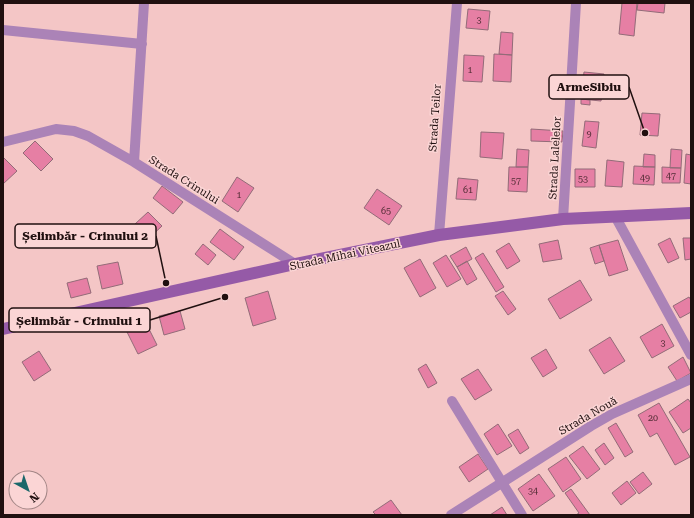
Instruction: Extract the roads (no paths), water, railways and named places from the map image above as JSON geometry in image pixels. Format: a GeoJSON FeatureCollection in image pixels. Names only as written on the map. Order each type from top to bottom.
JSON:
{"type":"FeatureCollection","features":[{"type":"Feature","properties":{"kind":"main road","name":"Strada Mihai Viteazul"},"geometry":{"type":"LineString","coordinates":[[3,328],[295,264],[439,235],[563,219],[691,213]]}},
{"type":"Feature","properties":{"kind":"street","name":"Strada Crinului"},"geometry":{"type":"LineString","coordinates":[[144,3],[134,162],[295,264]]}},
{"type":"Feature","properties":{"kind":"street","name":"Strada Teilor"},"geometry":{"type":"LineString","coordinates":[[439,235],[457,3]]}},
{"type":"Feature","properties":{"kind":"street","name":"Strada Lalelelor"},"geometry":{"type":"LineString","coordinates":[[563,219],[576,3]]}},
{"type":"Feature","properties":{"kind":"street"},"geometry":{"type":"LineString","coordinates":[[3,30],[142,44]]}},
{"type":"Feature","properties":{"kind":"street"},"geometry":{"type":"LineString","coordinates":[[3,142],[56,129],[74,131],[88,136],[134,162]]}},
{"type":"Feature","properties":{"kind":"street"},"geometry":{"type":"LineString","coordinates":[[615,216],[691,355]]}},
{"type":"Feature","properties":{"kind":"street","name":"Strada Nouă"},"geometry":{"type":"LineString","coordinates":[[451,515],[612,414],[691,379]]}},
{"type":"Feature","properties":{"kind":"street"},"geometry":{"type":"LineString","coordinates":[[452,401],[522,515]]}},
{"type":"Feature","properties":{"kind":"place","name":"ArmeSibiu"},"geometry":{"type":"Point","coordinates":[645,133]}},
{"type":"Feature","properties":{"kind":"place","name":"Șelimbăr - Crinului 2"},"geometry":{"type":"Point","coordinates":[166,283]}},
{"type":"Feature","properties":{"kind":"place","name":"Șelimbăr - Crinului 1"},"geometry":{"type":"Point","coordinates":[225,297]}}]}
